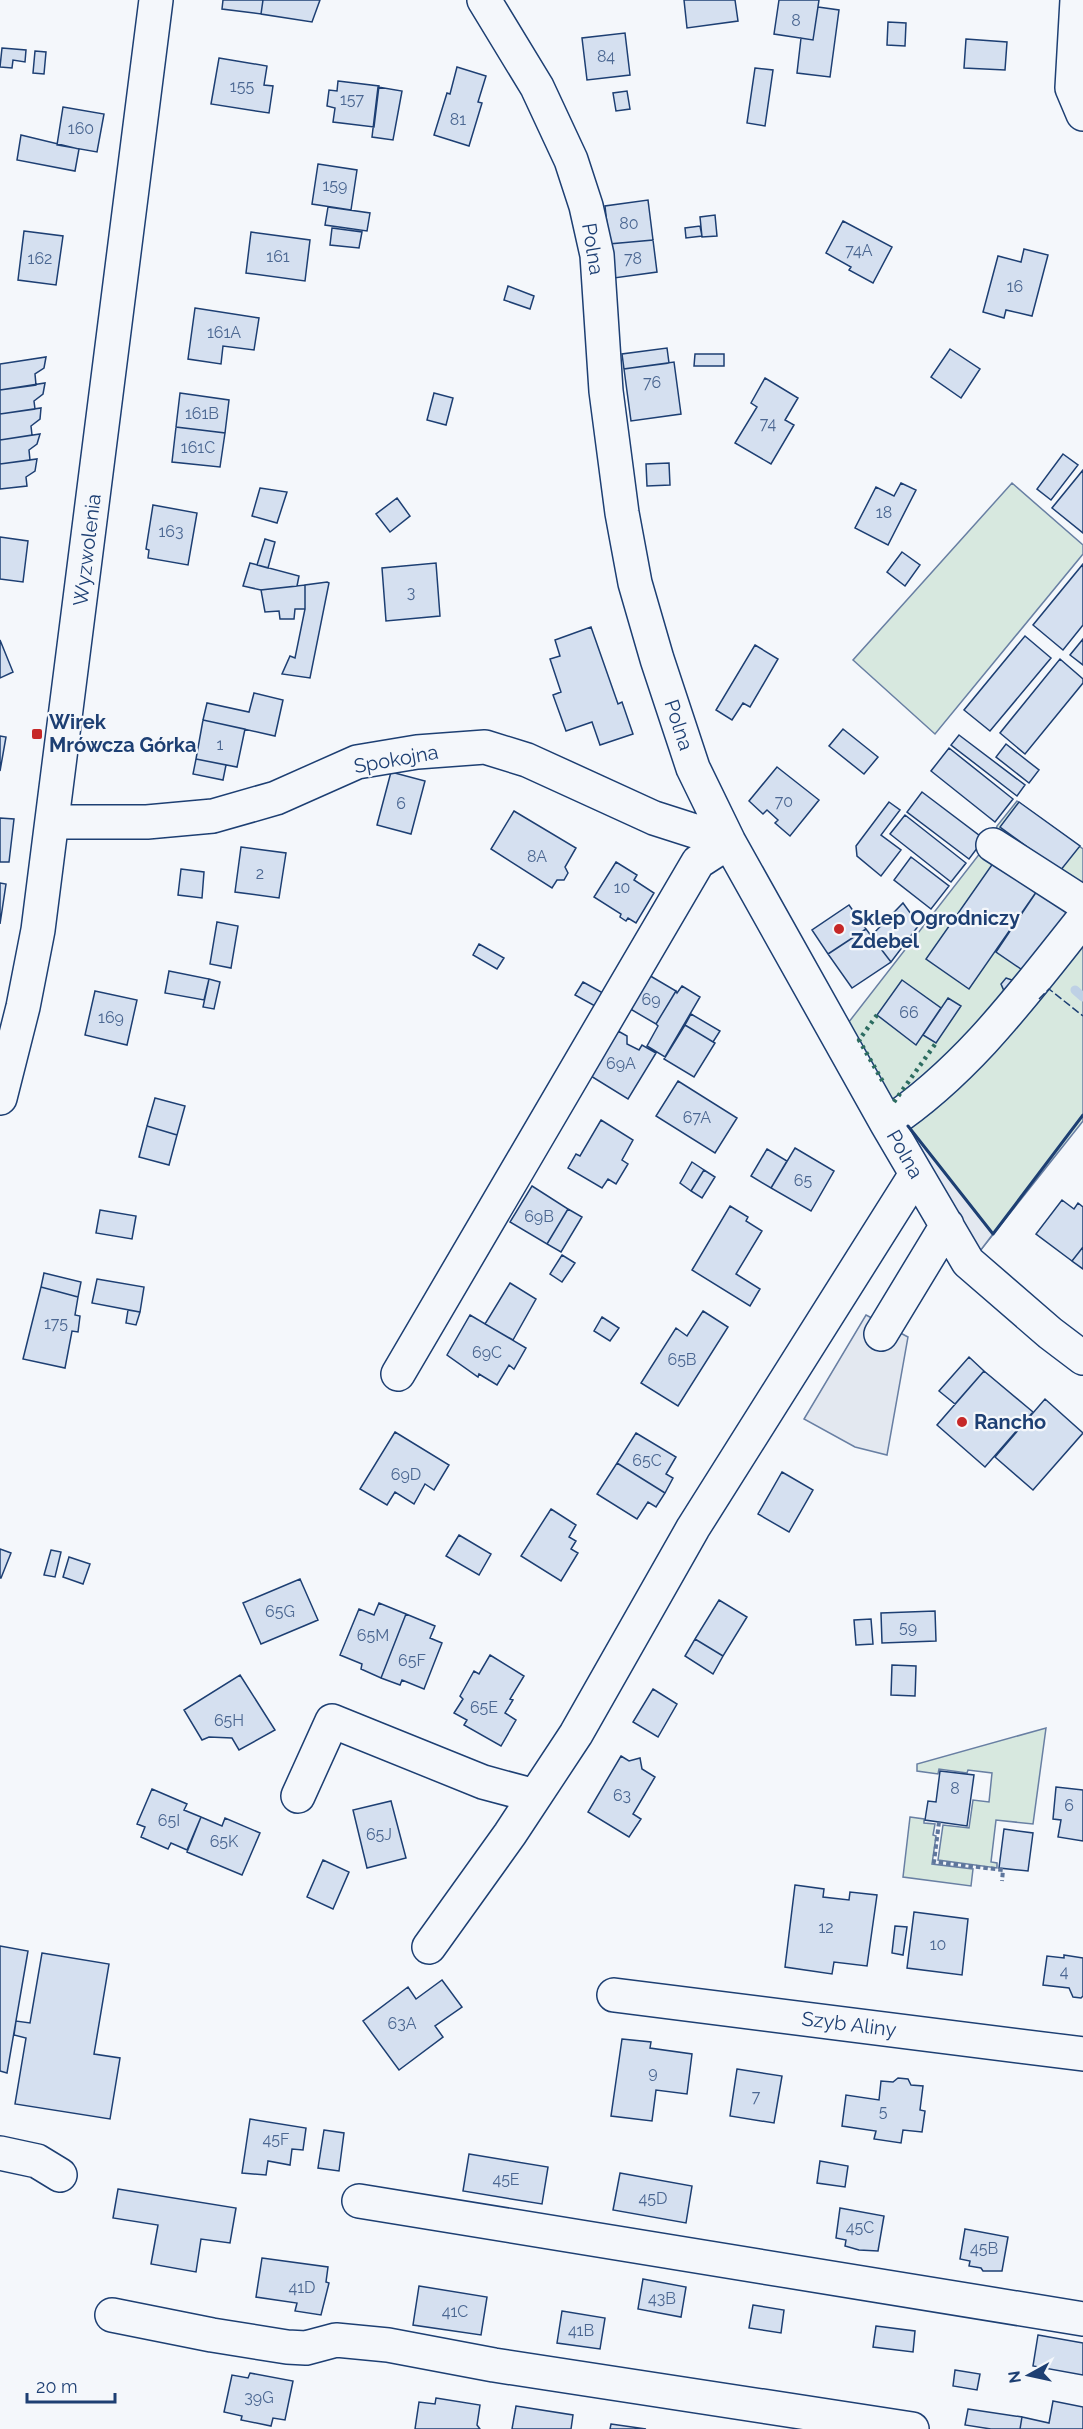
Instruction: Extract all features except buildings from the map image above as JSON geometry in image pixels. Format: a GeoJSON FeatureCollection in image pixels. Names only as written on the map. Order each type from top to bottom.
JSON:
{"type":"FeatureCollection","features":[{"type":"Feature","properties":{"kind":"street","name":"Wyzwolenia"},"geometry":{"type":"LineString","coordinates":[[0,1098],[23,1007],[38,930],[156,0]]}},
{"type":"Feature","properties":{"kind":"street","name":"Polna"},"geometry":{"type":"LineString","coordinates":[[484,0],[537,87],[571,160],[586,206],[597,255],[606,391],[622,513],[635,583],[693,768],[729,842],[968,1262],[1050,1333],[1083,1358]]}},
{"type":"Feature","properties":{"kind":"street"},"geometry":{"type":"LineString","coordinates":[[1077,0],[1072,88],[1083,114]]}},
{"type":"Feature","properties":{"kind":"street","name":"Spokojna"},"geometry":{"type":"LineString","coordinates":[[53,822],[147,822],[213,816],[276,798],[357,762],[417,752],[484,747],[527,760],[654,818],[729,842]]}},
{"type":"Feature","properties":{"kind":"street"},"geometry":{"type":"LineString","coordinates":[[398,1374],[698,862],[729,842]]}},
{"type":"Feature","properties":{"kind":"street"},"geometry":{"type":"LineString","coordinates":[[993,845],[1083,903]]}},
{"type":"Feature","properties":{"kind":"street"},"geometry":{"type":"LineString","coordinates":[[888,1124],[912,1107],[972,1054],[1083,919]]}},
{"type":"Feature","properties":{"kind":"street"},"geometry":{"type":"LineString","coordinates":[[429,1947],[576,1734],[693,1528],[916,1174]]}},
{"type":"Feature","properties":{"kind":"street"},"geometry":{"type":"LineString","coordinates":[[881,1334],[947,1225]]}},
{"type":"Feature","properties":{"kind":"street"},"geometry":{"type":"LineString","coordinates":[[298,1796],[332,1721],[483,1782],[535,1796]]}},
{"type":"Feature","properties":{"kind":"street","name":"Szyb Aliny"},"geometry":{"type":"LineString","coordinates":[[614,1995],[1083,2054]]}},
{"type":"Feature","properties":{"kind":"street"},"geometry":{"type":"LineString","coordinates":[[0,2153],[37,2161],[60,2175]]}},
{"type":"Feature","properties":{"kind":"street"},"geometry":{"type":"LineString","coordinates":[[359,2201],[1083,2319]]}},
{"type":"Feature","properties":{"kind":"street"},"geometry":{"type":"LineString","coordinates":[[112,2315],[171,2328],[287,2347],[306,2348],[336,2340],[388,2345],[494,2365],[912,2429]]}},
{"type":"Feature","properties":{"kind":"path"},"geometry":{"type":"LineString","coordinates":[[939,1822],[934,1862],[1003,1870],[1002,1881]]}},
{"type":"Feature","properties":{"kind":"shaded area"},"geometry":{"type":"Polygon","coordinates":[[[1012,483],[1083,545],[1083,554],[935,734],[853,660],[1012,483]]]}},
{"type":"Feature","properties":{"kind":"shaded area"},"geometry":{"type":"Polygon","coordinates":[[[1017,801],[1083,849],[1083,1121],[980,1251],[845,1027],[995,834],[997,826],[1017,801]]]}},
{"type":"Feature","properties":{"kind":"shaded area"},"geometry":{"type":"Polygon","coordinates":[[[908,1126],[993,1234],[980,1251],[906,1135],[908,1126]]]}},
{"type":"Feature","properties":{"kind":"shaded area"},"geometry":{"type":"Polygon","coordinates":[[[866,1315],[908,1337],[887,1455],[855,1447],[804,1419],[866,1315]]]}},
{"type":"Feature","properties":{"kind":"shaded area"},"geometry":{"type":"Polygon","coordinates":[[[1046,1728],[1033,1824],[996,1820],[991,1862],[997,1863],[997,1868],[938,1860],[943,1825],[969,1828],[973,1800],[989,1802],[992,1773],[968,1770],[967,1773],[939,1769],[938,1774],[917,1771],[917,1764],[1046,1728]]]}},
{"type":"Feature","properties":{"kind":"shaded area"},"geometry":{"type":"Polygon","coordinates":[[[910,1817],[924,1819],[924,1823],[935,1824],[933,1835],[936,1836],[932,1864],[973,1869],[971,1886],[903,1877],[910,1817]]]}},
{"type":"Feature","properties":{"kind":"waterway"},"geometry":{"type":"LineString","coordinates":[[1075,990],[1083,997]]}},
{"type":"Feature","properties":{"kind":"hedge"},"geometry":{"type":"LineString","coordinates":[[877,1015],[859,1040],[883,1082]]}},
{"type":"Feature","properties":{"kind":"hedge"},"geometry":{"type":"LineString","coordinates":[[894,1102],[936,1043]]}},
{"type":"Feature","properties":{"kind":"fence"},"geometry":{"type":"LineString","coordinates":[[1039,999],[1049,989],[1083,1016]]}},
{"type":"Feature","properties":{"kind":"wall"},"geometry":{"type":"LineString","coordinates":[[908,1126],[993,1234],[1083,1115]]}},
{"type":"Feature","properties":{"kind":"place","name":"Wirek Mrówcza Górka"},"geometry":{"type":"Point","coordinates":[37,734]}},
{"type":"Feature","properties":{"kind":"place","name":"Sklep Ogrodniczy Zdebel"},"geometry":{"type":"Point","coordinates":[839,929]}},
{"type":"Feature","properties":{"kind":"place","name":"Rancho"},"geometry":{"type":"Point","coordinates":[962,1422]}}]}
